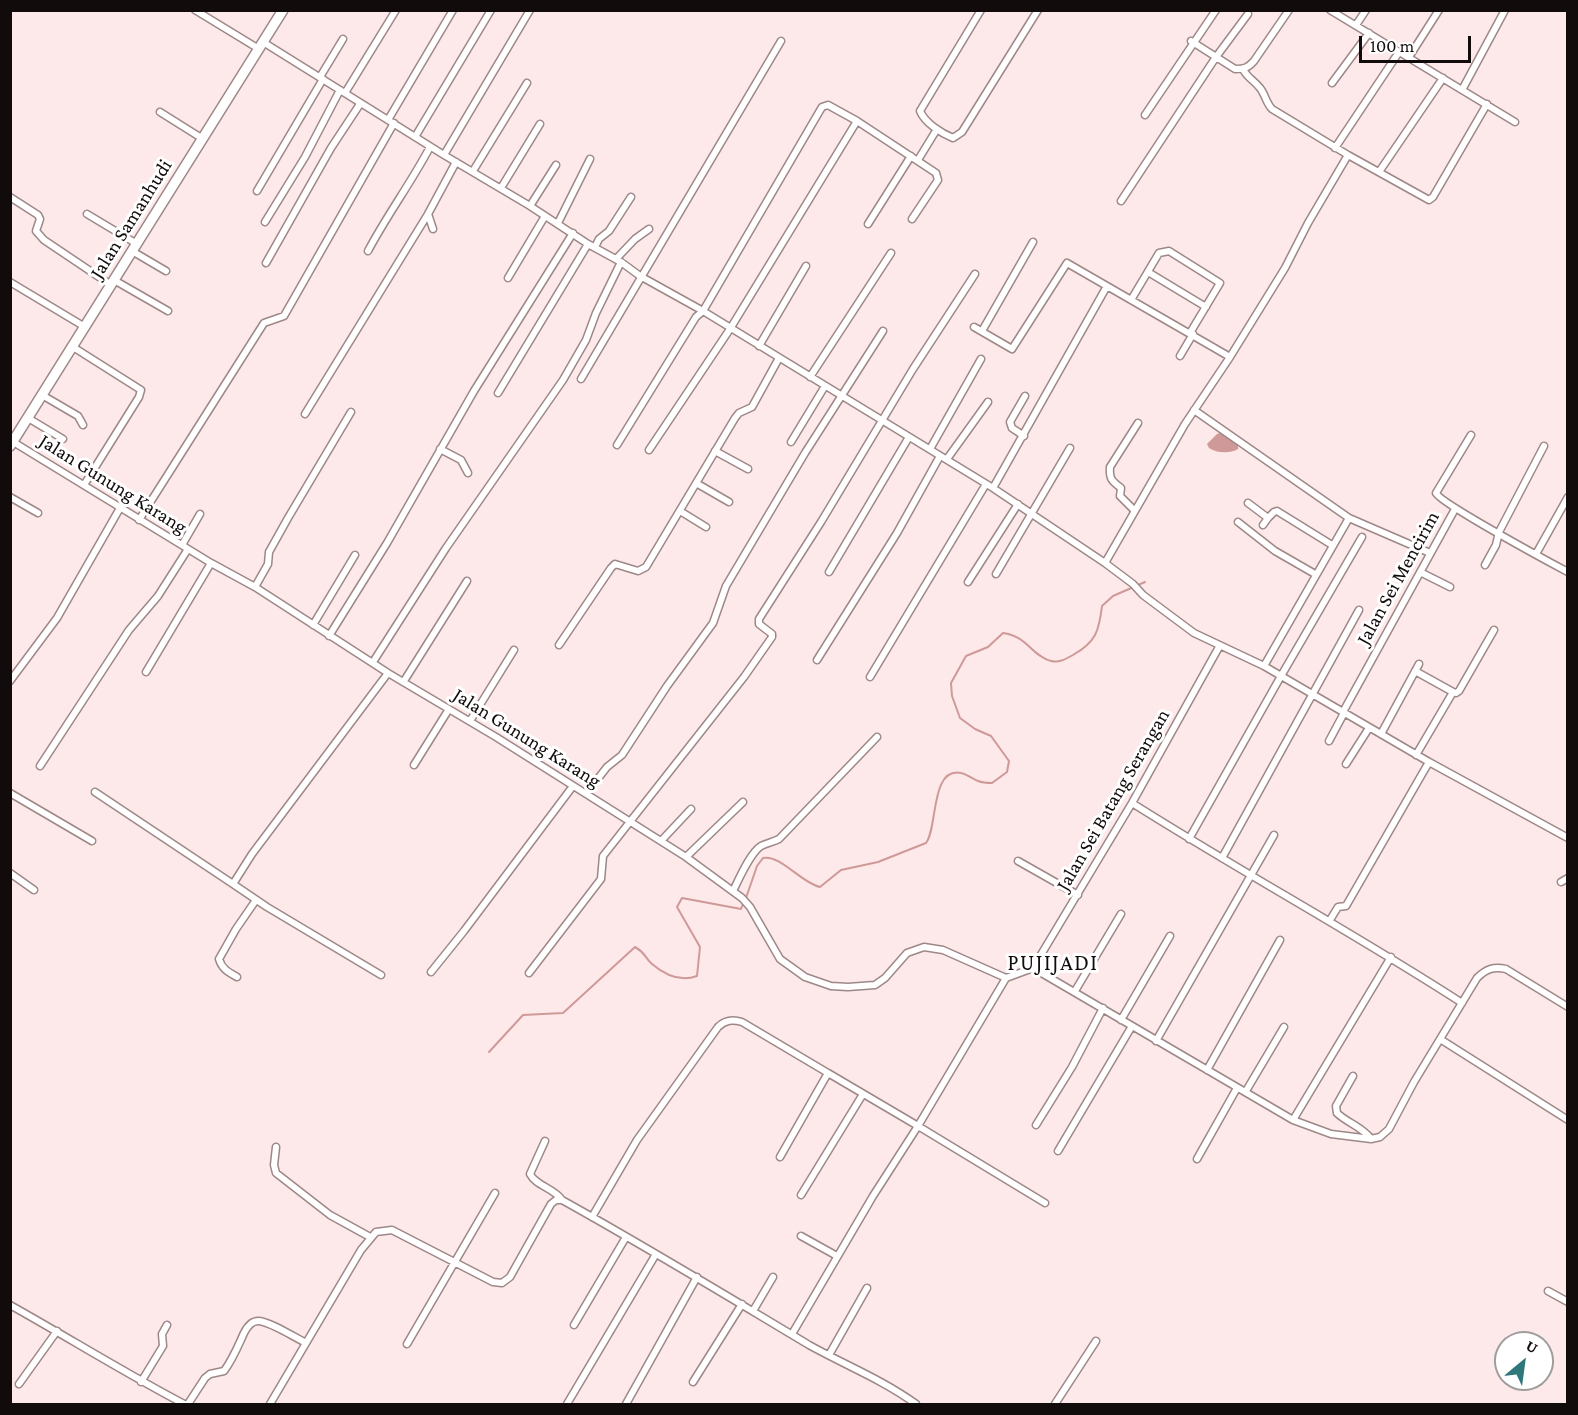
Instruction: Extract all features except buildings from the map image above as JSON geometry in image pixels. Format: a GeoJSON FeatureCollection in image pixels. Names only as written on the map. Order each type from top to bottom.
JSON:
{"type":"FeatureCollection","features":[{"type":"Feature","properties":{"kind":"street"},"geometry":{"type":"LineString","coordinates":[[195,10],[321,78],[640,276],[703,311],[993,488],[1105,563],[1178,622],[1219,647],[1264,666],[1416,755],[1568,838]]}},
{"type":"Feature","properties":{"kind":"street","name":"Jalan Samanhudi"},"geometry":{"type":"LineString","coordinates":[[11,443],[283,10]]}},
{"type":"Feature","properties":{"kind":"street"},"geometry":{"type":"LineString","coordinates":[[265,222],[343,92],[396,10]]}},
{"type":"Feature","properties":{"kind":"street"},"geometry":{"type":"LineString","coordinates":[[138,520],[264,323],[284,316],[453,10]]}},
{"type":"Feature","properties":{"kind":"street"},"geometry":{"type":"LineString","coordinates":[[416,137],[491,10]]}},
{"type":"Feature","properties":{"kind":"street"},"geometry":{"type":"LineString","coordinates":[[444,155],[530,10]]}},
{"type":"Feature","properties":{"kind":"street"},"geometry":{"type":"LineString","coordinates":[[981,10],[920,109],[923,118],[953,138],[959,135],[1038,10]]}},
{"type":"Feature","properties":{"kind":"street"},"geometry":{"type":"LineString","coordinates":[[1145,115],[1192,42],[1216,10]]}},
{"type":"Feature","properties":{"kind":"street"},"geometry":{"type":"LineString","coordinates":[[1192,42],[1235,69],[1243,69],[1249,67],[1254,61],[1290,10]]}},
{"type":"Feature","properties":{"kind":"street"},"geometry":{"type":"LineString","coordinates":[[1330,10],[1515,122]]}},
{"type":"Feature","properties":{"kind":"street"},"geometry":{"type":"LineString","coordinates":[[1356,25],[1366,10]]}},
{"type":"Feature","properties":{"kind":"street"},"geometry":{"type":"LineString","coordinates":[[1409,57],[1439,10]]}},
{"type":"Feature","properties":{"kind":"street"},"geometry":{"type":"LineString","coordinates":[[1462,90],[1505,10]]}},
{"type":"Feature","properties":{"kind":"street"},"geometry":{"type":"LineString","coordinates":[[1121,201],[1216,57],[1248,14]]}},
{"type":"Feature","properties":{"kind":"street"},"geometry":{"type":"LineString","coordinates":[[1332,83],[1369,33]]}},
{"type":"Feature","properties":{"kind":"street"},"geometry":{"type":"LineString","coordinates":[[257,191],[343,39]]}},
{"type":"Feature","properties":{"kind":"street"},"geometry":{"type":"LineString","coordinates":[[581,379],[781,41]]}},
{"type":"Feature","properties":{"kind":"street"},"geometry":{"type":"LineString","coordinates":[[1335,148],[1399,52]]}},
{"type":"Feature","properties":{"kind":"street"},"geometry":{"type":"LineString","coordinates":[[1243,69],[1246,77],[1262,89],[1267,104],[1272,109],[1335,148],[1429,200],[1433,197],[1486,104]]}},
{"type":"Feature","properties":{"kind":"street"},"geometry":{"type":"LineString","coordinates":[[1379,172],[1443,78]]}},
{"type":"Feature","properties":{"kind":"street"},"geometry":{"type":"LineString","coordinates":[[474,171],[527,83]]}},
{"type":"Feature","properties":{"kind":"street"},"geometry":{"type":"LineString","coordinates":[[266,263],[331,148],[360,104]]}},
{"type":"Feature","properties":{"kind":"street"},"geometry":{"type":"LineString","coordinates":[[617,445],[696,317],[703,311],[822,107],[828,105],[857,121],[936,173],[938,180],[912,219]]}},
{"type":"Feature","properties":{"kind":"street"},"geometry":{"type":"LineString","coordinates":[[160,112],[203,139]]}},
{"type":"Feature","properties":{"kind":"street"},"geometry":{"type":"LineString","coordinates":[[649,450],[730,329],[857,121]]}},
{"type":"Feature","properties":{"kind":"street"},"geometry":{"type":"LineString","coordinates":[[501,188],[540,124]]}},
{"type":"Feature","properties":{"kind":"street"},"geometry":{"type":"LineString","coordinates":[[918,160],[937,129]]}},
{"type":"Feature","properties":{"kind":"street"},"geometry":{"type":"LineString","coordinates":[[368,251],[430,147]]}},
{"type":"Feature","properties":{"kind":"street"},"geometry":{"type":"LineString","coordinates":[[1105,563],[1194,410],[1285,268],[1308,223],[1348,155]]}},
{"type":"Feature","properties":{"kind":"street"},"geometry":{"type":"LineString","coordinates":[[868,224],[911,156]]}},
{"type":"Feature","properties":{"kind":"street"},"geometry":{"type":"LineString","coordinates":[[558,224],[590,159]]}},
{"type":"Feature","properties":{"kind":"street"},"geometry":{"type":"LineString","coordinates":[[304,414],[428,214],[456,162]]}},
{"type":"Feature","properties":{"kind":"street"},"geometry":{"type":"LineString","coordinates":[[530,206],[556,165]]}},
{"type":"Feature","properties":{"kind":"street"},"geometry":{"type":"LineString","coordinates":[[10,196],[38,215],[36,231],[38,235],[113,283],[168,311]]}},
{"type":"Feature","properties":{"kind":"street"},"geometry":{"type":"LineString","coordinates":[[595,247],[599,239],[609,231],[631,197]]}},
{"type":"Feature","properties":{"kind":"street"},"geometry":{"type":"LineString","coordinates":[[87,214],[166,271]]}},
{"type":"Feature","properties":{"kind":"street"},"geometry":{"type":"LineString","coordinates":[[428,214],[434,229]]}},
{"type":"Feature","properties":{"kind":"street"},"geometry":{"type":"LineString","coordinates":[[508,278],[544,216]]}},
{"type":"Feature","properties":{"kind":"street"},"geometry":{"type":"LineString","coordinates":[[373,662],[446,548],[563,380],[586,339],[619,261],[635,239],[649,229]]}},
{"type":"Feature","properties":{"kind":"street"},"geometry":{"type":"LineString","coordinates":[[329,636],[387,543],[440,449],[573,233]]}},
{"type":"Feature","properties":{"kind":"street"},"geometry":{"type":"LineString","coordinates":[[982,331],[1032,242]]}},
{"type":"Feature","properties":{"kind":"street"},"geometry":{"type":"LineString","coordinates":[[498,393],[588,244]]}},
{"type":"Feature","properties":{"kind":"street"},"geometry":{"type":"LineString","coordinates":[[1131,300],[1159,253],[1169,251],[1220,283],[1180,356]]}},
{"type":"Feature","properties":{"kind":"street"},"geometry":{"type":"LineString","coordinates":[[810,377],[891,253]]}},
{"type":"Feature","properties":{"kind":"street"},"geometry":{"type":"LineString","coordinates":[[975,327],[1012,349],[1067,263],[1230,357]]}},
{"type":"Feature","properties":{"kind":"street"},"geometry":{"type":"LineString","coordinates":[[759,346],[806,266]]}},
{"type":"Feature","properties":{"kind":"street"},"geometry":{"type":"LineString","coordinates":[[1148,272],[1206,307]]}},
{"type":"Feature","properties":{"kind":"street"},"geometry":{"type":"LineString","coordinates":[[529,973],[601,879],[603,856],[621,835],[629,820],[744,677],[772,637],[772,634],[759,624],[759,619],[913,369],[975,274]]}},
{"type":"Feature","properties":{"kind":"street"},"geometry":{"type":"LineString","coordinates":[[10,282],[85,327]]}},
{"type":"Feature","properties":{"kind":"street"},"geometry":{"type":"LineString","coordinates":[[993,488],[1107,286]]}},
{"type":"Feature","properties":{"kind":"street"},"geometry":{"type":"LineString","coordinates":[[586,794],[607,767],[622,754],[667,686],[713,623],[726,586],[838,399],[883,331]]}},
{"type":"Feature","properties":{"kind":"street"},"geometry":{"type":"LineString","coordinates":[[73,347],[141,390],[139,397],[84,484]]}},
{"type":"Feature","properties":{"kind":"street"},"geometry":{"type":"LineString","coordinates":[[559,645],[615,564],[638,571],[646,567],[735,418],[739,413],[752,407],[779,358]]}},
{"type":"Feature","properties":{"kind":"street"},"geometry":{"type":"LineString","coordinates":[[930,449],[981,359]]}},
{"type":"Feature","properties":{"kind":"street"},"geometry":{"type":"LineString","coordinates":[[790,442],[825,386]]}},
{"type":"Feature","properties":{"kind":"street"},"geometry":{"type":"LineString","coordinates":[[42,395],[78,416],[83,425]]}},
{"type":"Feature","properties":{"kind":"street"},"geometry":{"type":"LineString","coordinates":[[1024,436],[1012,428],[1010,422],[1025,396]]}},
{"type":"Feature","properties":{"kind":"street"},"geometry":{"type":"LineString","coordinates":[[817,660],[944,458],[988,402]]}},
{"type":"Feature","properties":{"kind":"street"},"geometry":{"type":"LineString","coordinates":[[1194,410],[1349,518],[1430,553]]}},
{"type":"Feature","properties":{"kind":"street"},"geometry":{"type":"LineString","coordinates":[[255,587],[268,564],[269,552],[351,412]]}},
{"type":"Feature","properties":{"kind":"street"},"geometry":{"type":"LineString","coordinates":[[28,418],[63,439]]}},
{"type":"Feature","properties":{"kind":"street"},"geometry":{"type":"LineString","coordinates":[[1134,510],[1120,496],[1121,488],[1111,481],[1109,476],[1110,467],[1138,423]]}},
{"type":"Feature","properties":{"kind":"street"},"geometry":{"type":"LineString","coordinates":[[1455,509],[1436,493],[1470,435]]}},
{"type":"Feature","properties":{"kind":"street"},"geometry":{"type":"LineString","coordinates":[[829,572],[909,437]]}},
{"type":"Feature","properties":{"kind":"street","name":"Jalan Gunung Karang"},"geometry":{"type":"LineString","coordinates":[[11,443],[255,587],[388,673],[470,721],[686,857],[742,898],[750,907],[780,958],[797,972],[818,982],[848,987],[875,985],[885,978],[907,953],[924,947],[943,950],[1006,978]]}},
{"type":"Feature","properties":{"kind":"street"},"geometry":{"type":"LineString","coordinates":[[1485,566],[1496,545],[1499,532],[1544,446]]}},
{"type":"Feature","properties":{"kind":"street"},"geometry":{"type":"LineString","coordinates":[[996,574],[1070,448]]}},
{"type":"Feature","properties":{"kind":"street"},"geometry":{"type":"LineString","coordinates":[[440,449],[461,460],[468,473]]}},
{"type":"Feature","properties":{"kind":"street"},"geometry":{"type":"LineString","coordinates":[[715,451],[748,468]]}},
{"type":"Feature","properties":{"kind":"street"},"geometry":{"type":"LineString","coordinates":[[696,483],[729,502]]}},
{"type":"Feature","properties":{"kind":"street"},"geometry":{"type":"LineString","coordinates":[[870,677],[986,484]]}},
{"type":"Feature","properties":{"kind":"street"},"geometry":{"type":"LineString","coordinates":[[10,497],[38,513]]}},
{"type":"Feature","properties":{"kind":"street"},"geometry":{"type":"LineString","coordinates":[[1536,554],[1568,497]]}},
{"type":"Feature","properties":{"kind":"street"},"geometry":{"type":"LineString","coordinates":[[1248,502],[1269,518]]}},
{"type":"Feature","properties":{"kind":"street"},"geometry":{"type":"LineString","coordinates":[[968,582],[1018,504]]}},
{"type":"Feature","properties":{"kind":"street"},"geometry":{"type":"LineString","coordinates":[[10,681],[57,618],[120,508]]}},
{"type":"Feature","properties":{"kind":"street","name":"Jalan Sei Mencirim"},"geometry":{"type":"LineString","coordinates":[[1329,741],[1455,509],[1568,572]]}},
{"type":"Feature","properties":{"kind":"street"},"geometry":{"type":"LineString","coordinates":[[680,511],[706,527]]}},
{"type":"Feature","properties":{"kind":"street"},"geometry":{"type":"LineString","coordinates":[[1263,525],[1277,511],[1332,545]]}},
{"type":"Feature","properties":{"kind":"street"},"geometry":{"type":"LineString","coordinates":[[182,545],[200,514]]}},
{"type":"Feature","properties":{"kind":"street"},"geometry":{"type":"LineString","coordinates":[[1264,666],[1349,518]]}},
{"type":"Feature","properties":{"kind":"street"},"geometry":{"type":"LineString","coordinates":[[1238,522],[1275,551],[1315,574]]}},
{"type":"Feature","properties":{"kind":"street"},"geometry":{"type":"LineString","coordinates":[[1189,839],[1362,537]]}},
{"type":"Feature","properties":{"kind":"street"},"geometry":{"type":"LineString","coordinates":[[40,766],[129,630],[158,596],[188,549]]}},
{"type":"Feature","properties":{"kind":"street"},"geometry":{"type":"LineString","coordinates":[[313,625],[355,555]]}},
{"type":"Feature","properties":{"kind":"street"},"geometry":{"type":"LineString","coordinates":[[146,672],[211,563]]}},
{"type":"Feature","properties":{"kind":"street"},"geometry":{"type":"LineString","coordinates":[[1420,572],[1450,587]]}},
{"type":"Feature","properties":{"kind":"street"},"geometry":{"type":"LineString","coordinates":[[404,681],[467,581]]}},
{"type":"Feature","properties":{"kind":"street"},"geometry":{"type":"LineString","coordinates":[[1222,858],[1359,610]]}},
{"type":"Feature","properties":{"kind":"street"},"geometry":{"type":"LineString","coordinates":[[1381,734],[1417,667],[1456,693],[1494,630]]}},
{"type":"Feature","properties":{"kind":"street","name":"Jalan Sei Batang Serangan"},"geometry":{"type":"LineString","coordinates":[[1033,968],[1132,803],[1219,647]]}},
{"type":"Feature","properties":{"kind":"street"},"geometry":{"type":"LineString","coordinates":[[470,721],[514,650]]}},
{"type":"Feature","properties":{"kind":"street"},"geometry":{"type":"LineString","coordinates":[[233,884],[252,854],[388,673]]}},
{"type":"Feature","properties":{"kind":"street"},"geometry":{"type":"LineString","coordinates":[[1416,755],[1453,692]]}},
{"type":"Feature","properties":{"kind":"street"},"geometry":{"type":"LineString","coordinates":[[414,765],[449,709]]}},
{"type":"Feature","properties":{"kind":"street"},"geometry":{"type":"LineString","coordinates":[[1346,764],[1369,728]]}},
{"type":"Feature","properties":{"kind":"street"},"geometry":{"type":"LineString","coordinates":[[733,891],[754,853],[762,845],[772,843],[779,838],[878,737]]}},
{"type":"Feature","properties":{"kind":"street"},"geometry":{"type":"LineString","coordinates":[[1330,920],[1338,907],[1346,906],[1429,762]]}},
{"type":"Feature","properties":{"kind":"street"},"geometry":{"type":"LineString","coordinates":[[431,972],[573,786]]}},
{"type":"Feature","properties":{"kind":"street"},"geometry":{"type":"LineString","coordinates":[[94,792],[256,900],[381,975]]}},
{"type":"Feature","properties":{"kind":"street"},"geometry":{"type":"LineString","coordinates":[[10,794],[92,841]]}},
{"type":"Feature","properties":{"kind":"street"},"geometry":{"type":"LineString","coordinates":[[686,857],[743,802]]}},
{"type":"Feature","properties":{"kind":"street"},"geometry":{"type":"LineString","coordinates":[[1132,803],[1189,839],[1330,920],[1462,1003]]}},
{"type":"Feature","properties":{"kind":"street"},"geometry":{"type":"LineString","coordinates":[[661,841],[691,809]]}},
{"type":"Feature","properties":{"kind":"street"},"geometry":{"type":"LineString","coordinates":[[1156,1041],[1274,835]]}},
{"type":"Feature","properties":{"kind":"street"},"geometry":{"type":"LineString","coordinates":[[1018,861],[1077,895]]}},
{"type":"Feature","properties":{"kind":"street"},"geometry":{"type":"LineString","coordinates":[[10,873],[34,890]]}},
{"type":"Feature","properties":{"kind":"street"},"geometry":{"type":"LineString","coordinates":[[237,977],[225,970],[219,959],[236,928],[256,900]]}},
{"type":"Feature","properties":{"kind":"street"},"geometry":{"type":"LineString","coordinates":[[1075,991],[1120,914]]}},
{"type":"Feature","properties":{"kind":"street"},"geometry":{"type":"LineString","coordinates":[[1121,1020],[1170,936]]}},
{"type":"Feature","properties":{"kind":"street"},"geometry":{"type":"LineString","coordinates":[[1207,1070],[1280,940]]}},
{"type":"Feature","properties":{"kind":"street"},"geometry":{"type":"LineString","coordinates":[[1293,1120],[1391,957]]}},
{"type":"Feature","properties":{"kind":"street"},"geometry":{"type":"LineString","coordinates":[[792,1334],[1006,978],[1033,968],[1293,1120],[1331,1134],[1371,1139],[1380,1137],[1389,1129],[1440,1039],[1484,972],[1498,967],[1514,973],[1568,1007]]}},
{"type":"Feature","properties":{"kind":"street"},"geometry":{"type":"LineString","coordinates":[[1036,1125],[1072,1067],[1102,1008]]}},
{"type":"Feature","properties":{"kind":"street"},"geometry":{"type":"LineString","coordinates":[[592,1217],[637,1140],[718,1027],[730,1020],[742,1022],[1045,1203]]}},
{"type":"Feature","properties":{"kind":"street"},"geometry":{"type":"LineString","coordinates":[[1058,1150],[1132,1026]]}},
{"type":"Feature","properties":{"kind":"street"},"geometry":{"type":"LineString","coordinates":[[1246,1091],[1284,1027]]}},
{"type":"Feature","properties":{"kind":"street"},"geometry":{"type":"LineString","coordinates":[[1440,1039],[1568,1120]]}},
{"type":"Feature","properties":{"kind":"street"},"geometry":{"type":"LineString","coordinates":[[780,1157],[828,1073]]}},
{"type":"Feature","properties":{"kind":"street"},"geometry":{"type":"LineString","coordinates":[[1353,1076],[1336,1109],[1341,1116],[1371,1139]]}},
{"type":"Feature","properties":{"kind":"street"},"geometry":{"type":"LineString","coordinates":[[1197,1159],[1237,1088]]}},
{"type":"Feature","properties":{"kind":"street"},"geometry":{"type":"LineString","coordinates":[[801,1195],[863,1094]]}},
{"type":"Feature","properties":{"kind":"street"},"geometry":{"type":"LineString","coordinates":[[545,1141],[530,1174],[533,1179],[555,1192],[562,1200],[916,1404]]}},
{"type":"Feature","properties":{"kind":"street"},"geometry":{"type":"LineString","coordinates":[[276,1147],[273,1165],[276,1173],[330,1215],[370,1237]]}},
{"type":"Feature","properties":{"kind":"street"},"geometry":{"type":"LineString","coordinates":[[407,1344],[495,1193]]}},
{"type":"Feature","properties":{"kind":"street"},"geometry":{"type":"LineString","coordinates":[[270,1404],[370,1237],[381,1230],[392,1230],[493,1282],[505,1281],[510,1277],[551,1204],[556,1200],[562,1200]]}},
{"type":"Feature","properties":{"kind":"street"},"geometry":{"type":"LineString","coordinates":[[801,1236],[837,1256]]}},
{"type":"Feature","properties":{"kind":"street"},"geometry":{"type":"LineString","coordinates":[[574,1325],[626,1237]]}},
{"type":"Feature","properties":{"kind":"street"},"geometry":{"type":"LineString","coordinates":[[567,1404],[656,1254]]}},
{"type":"Feature","properties":{"kind":"street"},"geometry":{"type":"LineString","coordinates":[[626,1404],[697,1277]]}},
{"type":"Feature","properties":{"kind":"street"},"geometry":{"type":"LineString","coordinates":[[753,1311],[773,1277]]}},
{"type":"Feature","properties":{"kind":"street"},"geometry":{"type":"LineString","coordinates":[[829,1355],[867,1288]]}},
{"type":"Feature","properties":{"kind":"street"},"geometry":{"type":"LineString","coordinates":[[1548,1291],[1568,1302]]}},
{"type":"Feature","properties":{"kind":"street"},"geometry":{"type":"LineString","coordinates":[[693,1382],[742,1304]]}},
{"type":"Feature","properties":{"kind":"street"},"geometry":{"type":"LineString","coordinates":[[10,1305],[141,1382],[186,1404],[205,1378],[210,1374],[224,1371],[231,1362],[245,1330],[254,1321],[269,1324],[306,1343]]}},
{"type":"Feature","properties":{"kind":"street"},"geometry":{"type":"LineString","coordinates":[[141,1382],[163,1346],[162,1334],[167,1325]]}},
{"type":"Feature","properties":{"kind":"street"},"geometry":{"type":"LineString","coordinates":[[19,1384],[57,1331]]}},
{"type":"Feature","properties":{"kind":"street"},"geometry":{"type":"LineString","coordinates":[[1054,1404],[1096,1341]]}},
{"type":"Feature","properties":{"kind":"shaded area"},"geometry":{"type":"Polygon","coordinates":[[[1220,433],[1238,443],[1238,449],[1223,452],[1209,448],[1207,444],[1220,433]]]}},
{"type":"Feature","properties":{"kind":"waterway"},"geometry":{"type":"LineString","coordinates":[[746,898],[757,866],[763,858],[776,860],[805,880],[820,887],[841,870],[878,862],[926,843],[930,835],[939,789],[944,779],[951,774],[961,773],[980,782],[992,783],[1007,772],[1009,761],[991,736],[975,729],[960,718],[952,696],[951,683],[966,656],[988,647],[1003,633],[1018,638],[1044,658],[1054,661],[1065,659],[1081,650],[1095,635],[1102,606],[1113,596],[1145,582]]}},
{"type":"Feature","properties":{"kind":"waterway"},"geometry":{"type":"LineString","coordinates":[[489,1052],[523,1015],[563,1013],[635,947],[652,964],[668,974],[679,978],[697,976],[700,947],[677,907],[682,898],[741,909],[743,904]]}},
{"type":"Feature","properties":{"kind":"district","name":"PUJIJADI"},"geometry":{"type":"Point","coordinates":[1053,963]}}]}
